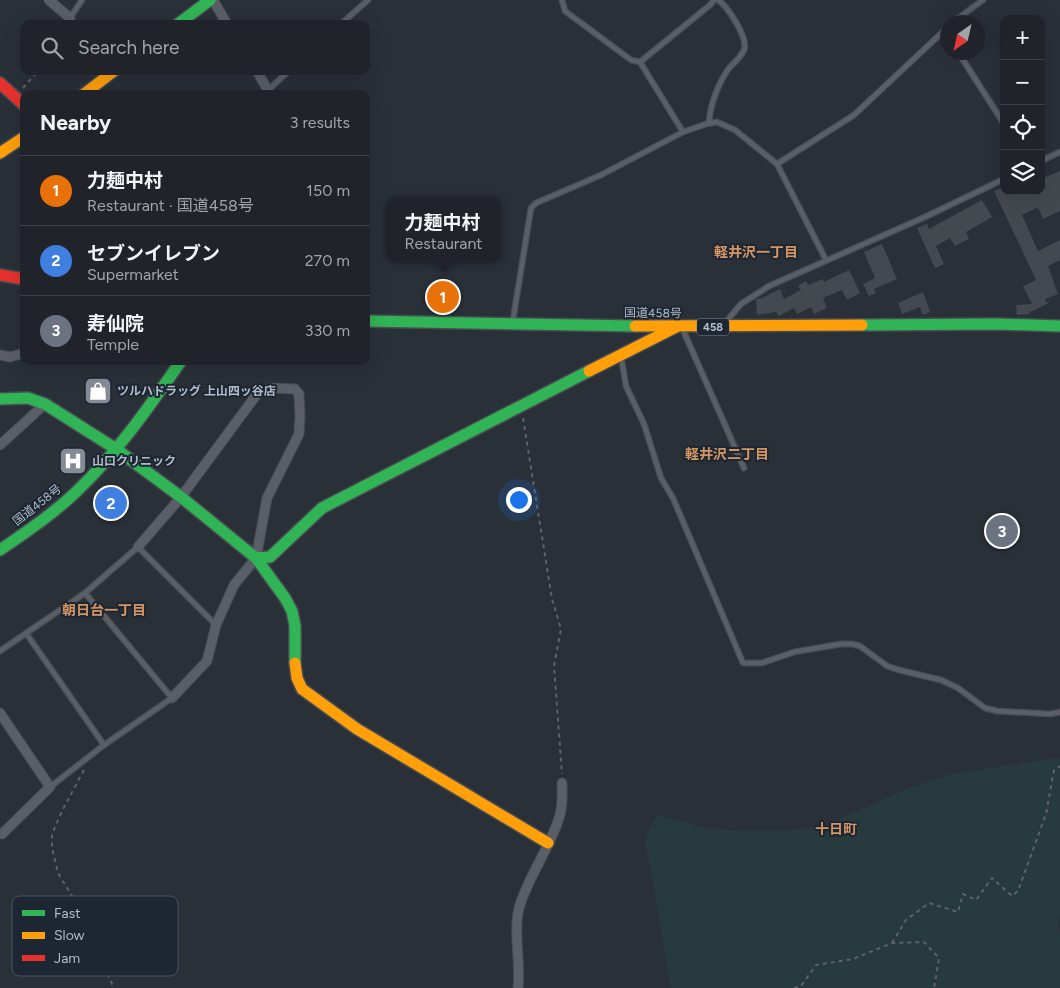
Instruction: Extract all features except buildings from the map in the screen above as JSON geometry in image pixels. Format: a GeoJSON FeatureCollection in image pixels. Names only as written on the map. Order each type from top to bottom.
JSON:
{"type":"FeatureCollection","features":[{"type":"Feature","properties":{"kind":"main road"},"geometry":{"type":"LineString","coordinates":[[184,20],[211,0]]}},
{"type":"Feature","properties":{"kind":"main road"},"geometry":{"type":"LineString","coordinates":[[89,90],[109,75]]}},
{"type":"Feature","properties":{"kind":"main road"},"geometry":{"type":"LineString","coordinates":[[0,83],[20,101]]}},
{"type":"Feature","properties":{"kind":"main road"},"geometry":{"type":"LineString","coordinates":[[0,153],[20,140]]}},
{"type":"Feature","properties":{"kind":"main road"},"geometry":{"type":"LineString","coordinates":[[0,275],[20,278]]}},
{"type":"Feature","properties":{"kind":"main road","name":"国道458号"},"geometry":{"type":"LineString","coordinates":[[370,321],[679,327],[987,324],[1060,326]]}},
{"type":"Feature","properties":{"kind":"main road"},"geometry":{"type":"LineString","coordinates":[[256,558],[270,557],[322,508],[620,355],[679,327]]}},
{"type":"Feature","properties":{"kind":"main road","name":"国道458号"},"geometry":{"type":"LineString","coordinates":[[0,550],[46,518],[84,484],[116,449],[179,365]]}},
{"type":"Feature","properties":{"kind":"main road"},"geometry":{"type":"LineString","coordinates":[[0,399],[28,398],[46,404],[116,449],[256,558],[285,598],[292,612],[295,626],[295,664],[297,678],[302,689],[357,729],[548,843]]}},
{"type":"Feature","properties":{"kind":"street"},"geometry":{"type":"LineString","coordinates":[[49,0],[67,20]]}},
{"type":"Feature","properties":{"kind":"street"},"geometry":{"type":"LineString","coordinates":[[211,0],[225,20]]}},
{"type":"Feature","properties":{"kind":"street"},"geometry":{"type":"LineString","coordinates":[[258,75],[268,90]]}},
{"type":"Feature","properties":{"kind":"street"},"geometry":{"type":"LineString","coordinates":[[0,354],[10,357],[20,354]]}},
{"type":"Feature","properties":{"kind":"street"},"geometry":{"type":"LineString","coordinates":[[138,547],[180,497],[257,394],[270,388],[295,389],[299,394],[299,434],[267,498],[256,558],[234,585],[216,625],[206,661],[172,698]]}},
{"type":"Feature","properties":{"kind":"street"},"geometry":{"type":"LineString","coordinates":[[0,446],[46,404]]}},
{"type":"Feature","properties":{"kind":"street"},"geometry":{"type":"LineString","coordinates":[[0,713],[50,787],[1,834]]}},
{"type":"Feature","properties":{"kind":"street"},"geometry":{"type":"LineString","coordinates":[[518,988],[520,960],[516,920],[520,906],[558,820],[562,803],[562,783]]}},
{"type":"Feature","properties":{"kind":"lane"},"geometry":{"type":"LineString","coordinates":[[69,20],[82,0]]}},
{"type":"Feature","properties":{"kind":"lane"},"geometry":{"type":"LineString","coordinates":[[346,20],[368,0]]}},
{"type":"Feature","properties":{"kind":"lane"},"geometry":{"type":"LineString","coordinates":[[562,0],[565,11],[631,60],[640,62],[682,132]]}},
{"type":"Feature","properties":{"kind":"lane"},"geometry":{"type":"LineString","coordinates":[[640,62],[716,0],[725,5],[745,43],[744,50],[729,69],[717,90],[709,123]]}},
{"type":"Feature","properties":{"kind":"lane"},"geometry":{"type":"LineString","coordinates":[[963,15],[983,0]]}},
{"type":"Feature","properties":{"kind":"lane"},"geometry":{"type":"LineString","coordinates":[[777,164],[854,115],[940,34]]}},
{"type":"Feature","properties":{"kind":"lane"},"geometry":{"type":"LineString","coordinates":[[963,60],[1000,118]]}},
{"type":"Feature","properties":{"kind":"lane"},"geometry":{"type":"LineString","coordinates":[[271,90],[285,75]]}},
{"type":"Feature","properties":{"kind":"lane"},"geometry":{"type":"LineString","coordinates":[[512,325],[530,208],[536,203],[601,176],[682,132],[709,123],[716,122],[735,130],[777,164],[826,260]]}},
{"type":"Feature","properties":{"kind":"lane"},"geometry":{"type":"LineString","coordinates":[[1045,159],[1060,152]]}},
{"type":"Feature","properties":{"kind":"lane"},"geometry":{"type":"LineString","coordinates":[[722,326],[741,304],[769,286],[925,217],[1000,181]]}},
{"type":"Feature","properties":{"kind":"lane"},"geometry":{"type":"LineString","coordinates":[[679,327],[744,468]]}},
{"type":"Feature","properties":{"kind":"lane"},"geometry":{"type":"LineString","coordinates":[[620,355],[626,386],[644,424],[661,478],[673,498],[743,663],[762,663],[794,652],[841,644],[852,644],[860,646],[886,666],[941,680],[958,688],[986,708],[997,711],[1050,714],[1060,712]]}},
{"type":"Feature","properties":{"kind":"lane"},"geometry":{"type":"LineString","coordinates":[[0,651],[85,593],[138,547],[216,625]]}},
{"type":"Feature","properties":{"kind":"lane"},"geometry":{"type":"LineString","coordinates":[[50,787],[104,745],[172,698],[85,593]]}},
{"type":"Feature","properties":{"kind":"lane"},"geometry":{"type":"LineString","coordinates":[[26,633],[104,745]]}},
{"type":"Feature","properties":{"kind":"path"},"geometry":{"type":"LineString","coordinates":[[14,95],[34,75]]}},
{"type":"Feature","properties":{"kind":"path"},"geometry":{"type":"LineString","coordinates":[[521,406],[552,600],[561,630],[554,666],[562,783]]}},
{"type":"Feature","properties":{"kind":"path"},"geometry":{"type":"LineString","coordinates":[[892,943],[906,920],[929,903],[958,912],[963,894],[976,900],[992,878],[1012,896],[1018,891],[1046,814],[1054,770],[1060,766]]}},
{"type":"Feature","properties":{"kind":"path"},"geometry":{"type":"LineString","coordinates":[[72,896],[58,874],[52,848],[52,834],[86,767]]}},
{"type":"Feature","properties":{"kind":"path"},"geometry":{"type":"LineString","coordinates":[[794,988],[800,986],[816,965],[853,959],[892,943],[924,942],[940,958],[934,988]]}},
{"type":"Feature","properties":{"kind":"path"},"geometry":{"type":"LineString","coordinates":[[108,976],[114,988]]}},
{"type":"Feature","properties":{"kind":"green space"},"geometry":{"type":"Polygon","coordinates":[[[1055,758],[1060,760],[1060,913],[1058,932],[1060,932],[1060,988],[671,988],[645,842],[650,827],[658,815],[706,828],[744,831],[788,831],[824,826],[908,788],[947,775],[1055,758]]]}},
{"type":"Feature","properties":{"kind":"traffic: fast"},"geometry":{"type":"LineString","coordinates":[[183,20],[210,0]]}},
{"type":"Feature","properties":{"kind":"traffic: fast"},"geometry":{"type":"LineString","coordinates":[[370,321],[635,326]]}},
{"type":"Feature","properties":{"kind":"traffic: fast"},"geometry":{"type":"LineString","coordinates":[[862,325],[997,324],[1060,326]]}},
{"type":"Feature","properties":{"kind":"traffic: fast"},"geometry":{"type":"LineString","coordinates":[[0,550],[58,508],[91,477],[132,429],[178,365]]}},
{"type":"Feature","properties":{"kind":"traffic: fast"},"geometry":{"type":"LineString","coordinates":[[256,558],[270,557],[322,508],[589,371]]}},
{"type":"Feature","properties":{"kind":"traffic: fast"},"geometry":{"type":"LineString","coordinates":[[0,399],[28,398],[45,404],[116,449],[181,497],[256,558],[285,598],[292,611],[295,626],[295,663]]}},
{"type":"Feature","properties":{"kind":"traffic: slow"},"geometry":{"type":"LineString","coordinates":[[89,90],[109,75]]}},
{"type":"Feature","properties":{"kind":"traffic: slow"},"geometry":{"type":"LineString","coordinates":[[0,153],[20,140]]}},
{"type":"Feature","properties":{"kind":"traffic: slow"},"geometry":{"type":"LineString","coordinates":[[635,326],[862,325]]}},
{"type":"Feature","properties":{"kind":"traffic: slow"},"geometry":{"type":"LineString","coordinates":[[589,371],[676,327]]}},
{"type":"Feature","properties":{"kind":"traffic: slow"},"geometry":{"type":"LineString","coordinates":[[295,663],[297,678],[302,689],[357,729],[548,843]]}},
{"type":"Feature","properties":{"kind":"traffic: jam"},"geometry":{"type":"LineString","coordinates":[[0,83],[20,101]]}},
{"type":"Feature","properties":{"kind":"traffic: jam"},"geometry":{"type":"LineString","coordinates":[[0,275],[20,278]]}},
{"type":"Feature","properties":{"kind":"place","name":"力麺中村"},"geometry":{"type":"Point","coordinates":[443,297]}},
{"type":"Feature","properties":{"kind":"place","name":"ツルハドラッグ 上山四ッ谷店"},"geometry":{"type":"Point","coordinates":[98,391]}},
{"type":"Feature","properties":{"kind":"place","name":"山口クリニック"},"geometry":{"type":"Point","coordinates":[73,461]}},
{"type":"Feature","properties":{"kind":"place","name":"セブンイレブン"},"geometry":{"type":"Point","coordinates":[111,503]}},
{"type":"Feature","properties":{"kind":"place","name":"寿仙院"},"geometry":{"type":"Point","coordinates":[1002,531]}},
{"type":"Feature","properties":{"kind":"district","name":"軽井沢一丁目"},"geometry":{"type":"Point","coordinates":[756,252]}},
{"type":"Feature","properties":{"kind":"district","name":"軽井沢二丁目"},"geometry":{"type":"Point","coordinates":[727,454]}},
{"type":"Feature","properties":{"kind":"district","name":"朝日台一丁目"},"geometry":{"type":"Point","coordinates":[104,610]}},
{"type":"Feature","properties":{"kind":"district","name":"十日町"},"geometry":{"type":"Point","coordinates":[836,829]}}]}
